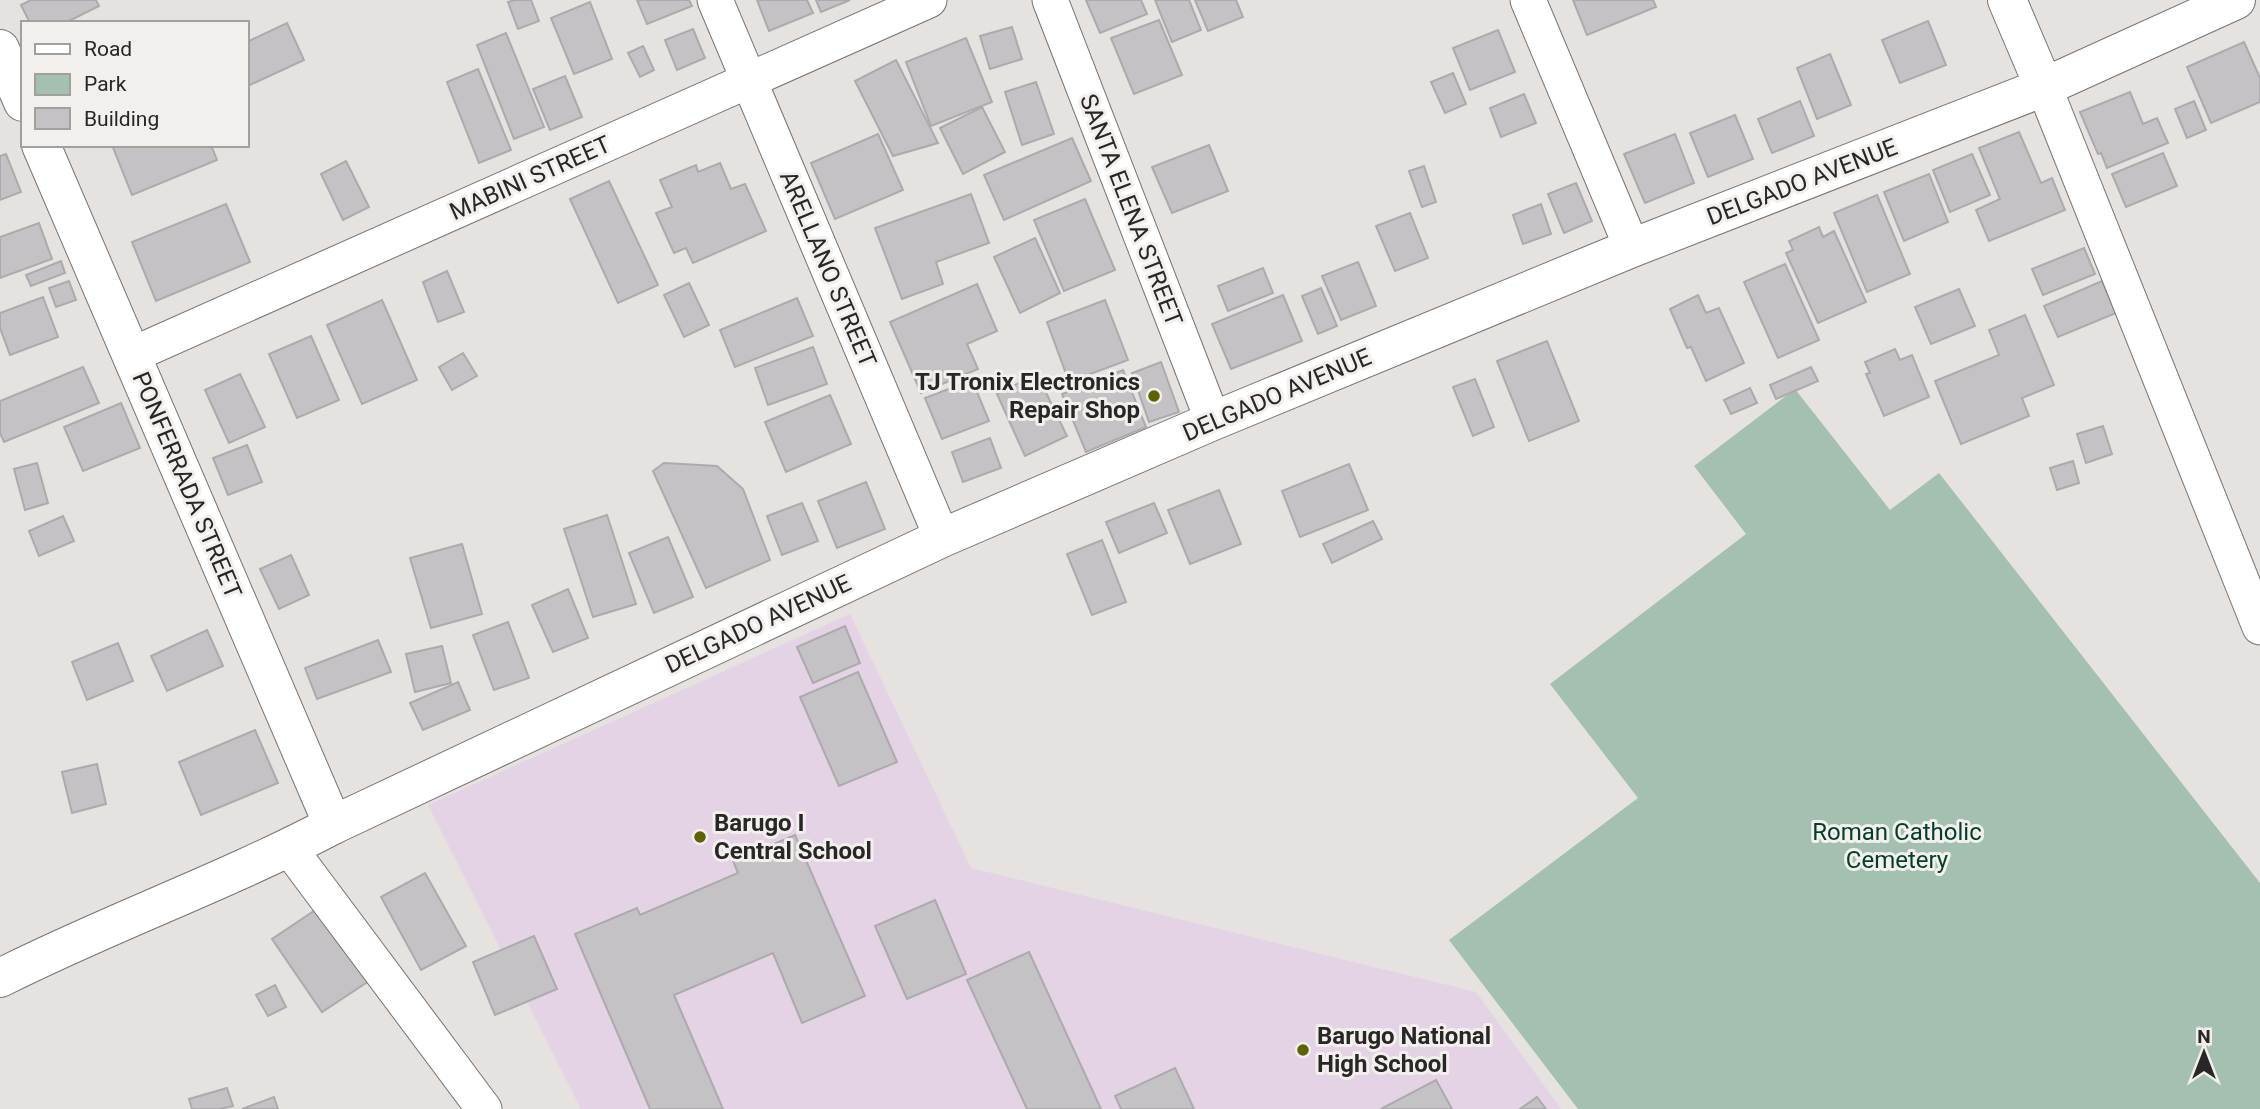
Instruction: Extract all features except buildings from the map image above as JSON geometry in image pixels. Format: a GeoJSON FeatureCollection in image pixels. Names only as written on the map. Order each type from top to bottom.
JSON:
{"type":"FeatureCollection","features":[{"type":"Feature","properties":{"kind":"main road"},"geometry":{"type":"LineString","coordinates":[[2007,0],[2044,87]]}},
{"type":"Feature","properties":{"kind":"main road","name":"DELGADO AVENUE"},"geometry":{"type":"LineString","coordinates":[[0,978],[58,949],[289,848],[942,538],[1213,421],[1632,248],[2044,87],[2236,0]]}},
{"type":"Feature","properties":{"kind":"main road"},"geometry":{"type":"LineString","coordinates":[[0,49],[21,97]]}},
{"type":"Feature","properties":{"kind":"main road","name":"PONFERRADA STREET"},"geometry":{"type":"LineString","coordinates":[[42,147],[333,825]]}},
{"type":"Feature","properties":{"kind":"street","name":"ARELLANO STREET"},"geometry":{"type":"LineString","coordinates":[[715,0],[942,538]]}},
{"type":"Feature","properties":{"kind":"street","name":"MABINI STREET"},"geometry":{"type":"LineString","coordinates":[[132,355],[929,0]]}},
{"type":"Feature","properties":{"kind":"street","name":"SANTA ELENA STREET"},"geometry":{"type":"LineString","coordinates":[[1050,0],[1213,421]]}},
{"type":"Feature","properties":{"kind":"street"},"geometry":{"type":"LineString","coordinates":[[1528,0],[1632,248]]}},
{"type":"Feature","properties":{"kind":"street"},"geometry":{"type":"LineString","coordinates":[[2044,87],[2260,627]]}},
{"type":"Feature","properties":{"kind":"street"},"geometry":{"type":"LineString","coordinates":[[289,848],[484,1109]]}},
{"type":"Feature","properties":{"kind":"shaded area","name":"Barugo I Central School"},"geometry":{"type":"Polygon","coordinates":[[[850,614],[971,868],[1476,992],[1561,1109],[581,1109],[428,805],[850,614]]]}},
{"type":"Feature","properties":{"kind":"green space","name":"Roman Catholic Cemetery"},"geometry":{"type":"Polygon","coordinates":[[[1795,389],[1890,510],[1939,473],[2260,883],[2260,1109],[1578,1109],[1449,940],[1638,798],[1550,684],[1746,534],[1694,466],[1795,389]]]}},
{"type":"Feature","properties":{"kind":"place","name":"TJ Tronix Electronics Repair Shop"},"geometry":{"type":"Point","coordinates":[1154,396]}},
{"type":"Feature","properties":{"kind":"place","name":"Barugo I Central School"},"geometry":{"type":"Point","coordinates":[700,837]}},
{"type":"Feature","properties":{"kind":"place","name":"Barugo National High School"},"geometry":{"type":"Point","coordinates":[1303,1050]}}]}
